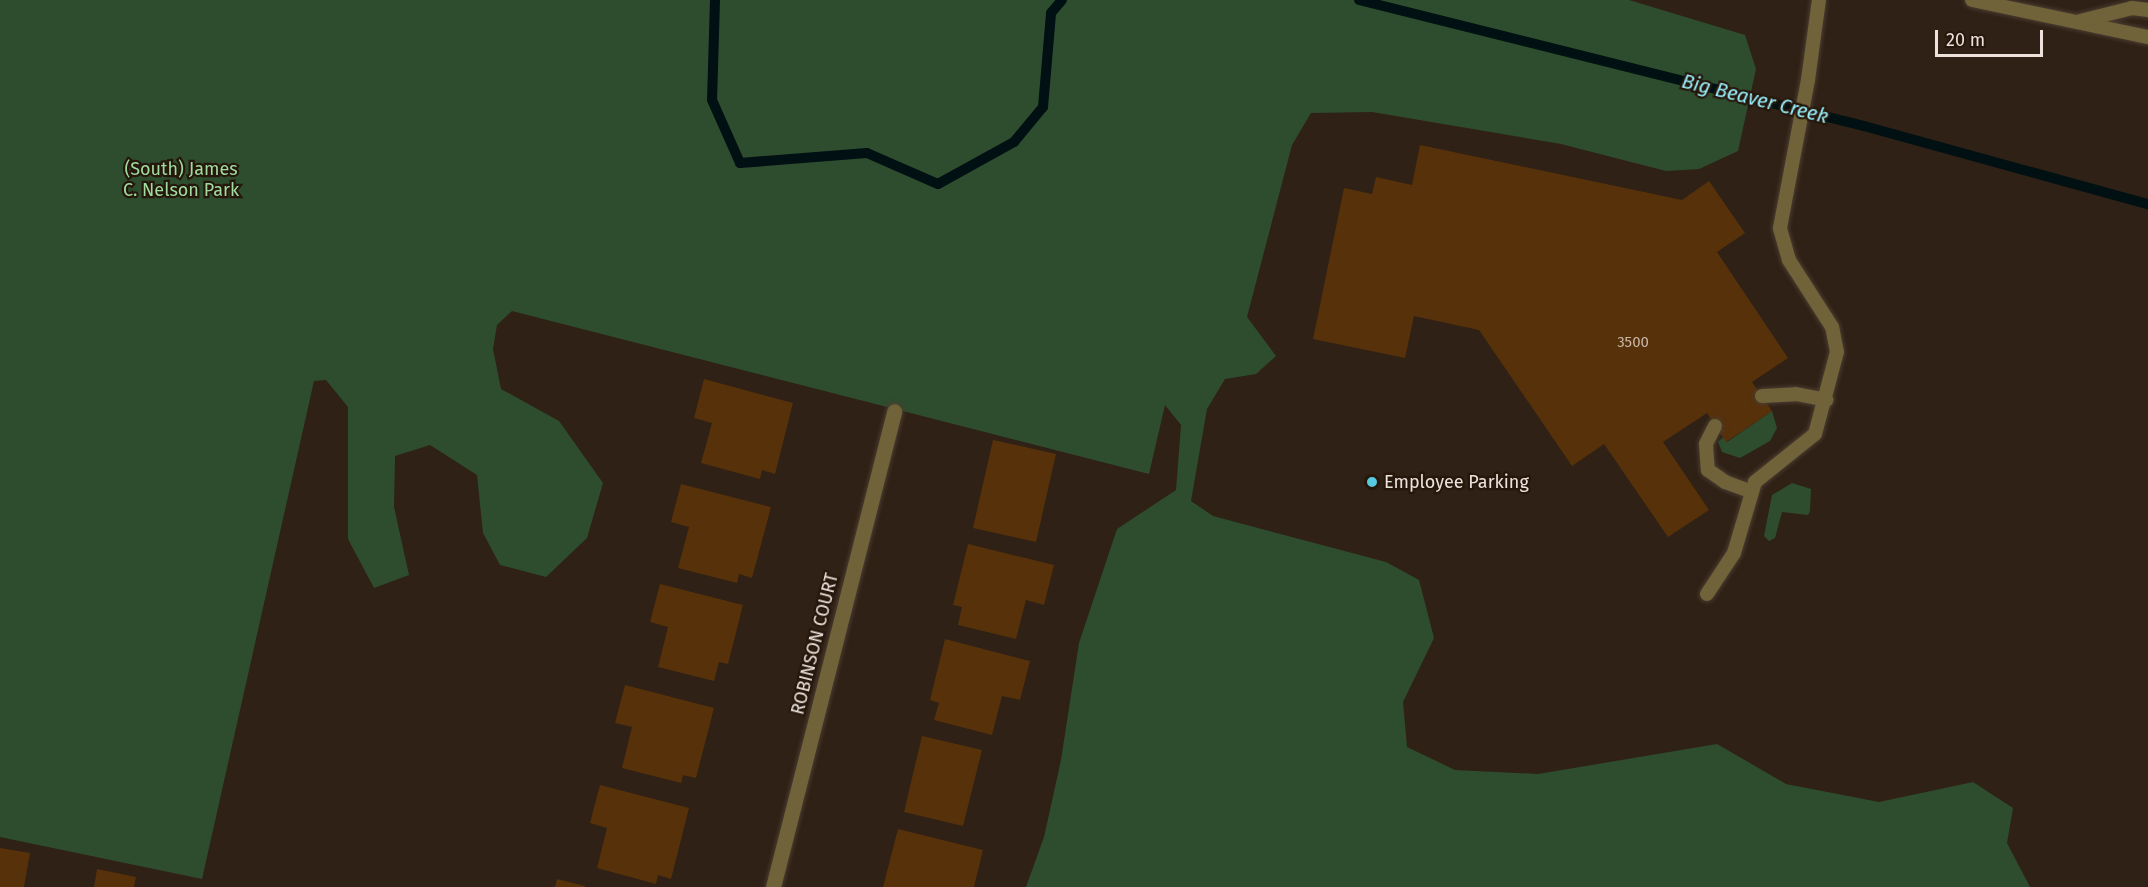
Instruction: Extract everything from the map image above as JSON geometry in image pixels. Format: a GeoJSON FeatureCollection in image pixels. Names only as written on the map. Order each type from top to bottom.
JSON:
{"type":"FeatureCollection","features":[{"type":"Feature","properties":{"kind":"street","name":"ROBINSON COURT"},"geometry":{"type":"LineString","coordinates":[[773,887],[894,411]]}},
{"type":"Feature","properties":{"kind":"lane"},"geometry":{"type":"LineString","coordinates":[[1707,594],[1734,553],[1750,491],[1761,475],[1815,434],[1826,400],[1836,352],[1835,339],[1789,260],[1780,228],[1808,80],[1819,0]]}},
{"type":"Feature","properties":{"kind":"lane"},"geometry":{"type":"LineString","coordinates":[[1972,0],[2148,37]]}},
{"type":"Feature","properties":{"kind":"lane"},"geometry":{"type":"LineString","coordinates":[[2074,22],[2132,8],[2148,10]]}},
{"type":"Feature","properties":{"kind":"lane"},"geometry":{"type":"LineString","coordinates":[[1762,396],[1796,394],[1826,400]]}},
{"type":"Feature","properties":{"kind":"lane"},"geometry":{"type":"LineString","coordinates":[[1715,426],[1706,444],[1708,470],[1725,482],[1750,491]]}},
{"type":"Feature","properties":{"kind":"green space","name":"(South) James C. Nelson Park"},"geometry":{"type":"Polygon","coordinates":[[[0,0],[1629,0],[1745,35],[1756,69],[1738,151],[1699,169],[1666,171],[1561,144],[1372,112],[1311,113],[1292,145],[1247,317],[1276,356],[1256,374],[1225,379],[1207,409],[1191,501],[1213,516],[1386,562],[1419,580],[1434,638],[1403,702],[1407,747],[1455,770],[1538,774],[1717,744],[1786,784],[1879,802],[1973,782],[2013,808],[2007,843],[2030,887],[1026,887],[1044,837],[1061,760],[1079,643],[1117,529],[1176,490],[1181,425],[1165,405],[1149,474],[512,311],[497,325],[493,349],[501,389],[559,421],[603,483],[587,538],[546,577],[500,565],[483,533],[477,475],[430,445],[395,456],[394,507],[409,575],[374,588],[348,539],[348,407],[326,380],[314,381],[202,879],[0,837],[0,0]]]}},
{"type":"Feature","properties":{"kind":"green space"},"geometry":{"type":"Polygon","coordinates":[[[1772,411],[1777,428],[1770,441],[1740,458],[1722,452],[1718,442],[1723,437],[1727,442],[1772,411]]]}},
{"type":"Feature","properties":{"kind":"green space"},"geometry":{"type":"Polygon","coordinates":[[[1792,483],[1811,489],[1810,511],[1808,515],[1782,512],[1775,538],[1769,541],[1764,536],[1772,495],[1792,483]]]}},
{"type":"Feature","properties":{"kind":"building"},"geometry":{"type":"Polygon","coordinates":[[[1420,145],[1682,200],[1709,181],[1745,233],[1717,252],[1788,358],[1752,382],[1772,411],[1726,442],[1707,413],[1663,442],[1709,510],[1668,537],[1604,444],[1572,466],[1479,330],[1414,316],[1405,358],[1313,339],[1344,188],[1372,194],[1376,177],[1412,185],[1420,145]]]}},
{"type":"Feature","properties":{"kind":"building"},"geometry":{"type":"Polygon","coordinates":[[[704,379],[793,403],[775,474],[762,470],[760,479],[701,463],[712,423],[694,418],[704,379]]]}},
{"type":"Feature","properties":{"kind":"building"},"geometry":{"type":"Polygon","coordinates":[[[993,440],[1056,454],[1036,542],[973,528],[993,440]]]}},
{"type":"Feature","properties":{"kind":"building"},"geometry":{"type":"Polygon","coordinates":[[[681,484],[771,507],[752,578],[739,574],[737,583],[678,568],[689,527],[671,522],[681,484]]]}},
{"type":"Feature","properties":{"kind":"building"},"geometry":{"type":"Polygon","coordinates":[[[968,544],[1054,565],[1044,605],[1026,600],[1016,639],[958,625],[962,607],[953,605],[968,544]]]}},
{"type":"Feature","properties":{"kind":"building"},"geometry":{"type":"Polygon","coordinates":[[[660,584],[743,605],[728,664],[719,662],[714,681],[658,667],[668,627],[650,622],[660,584]]]}},
{"type":"Feature","properties":{"kind":"building"},"geometry":{"type":"Polygon","coordinates":[[[945,639],[1030,661],[1020,700],[1002,696],[992,735],[934,720],[939,703],[930,700],[945,639]]]}},
{"type":"Feature","properties":{"kind":"building"},"geometry":{"type":"Polygon","coordinates":[[[625,685],[714,708],[696,778],[683,775],[681,783],[622,768],[632,727],[615,723],[625,685]]]}},
{"type":"Feature","properties":{"kind":"building"},"geometry":{"type":"Polygon","coordinates":[[[922,736],[982,750],[963,826],[904,812],[922,736]]]}},
{"type":"Feature","properties":{"kind":"building"},"geometry":{"type":"Polygon","coordinates":[[[600,785],[689,808],[671,879],[658,875],[656,884],[597,868],[607,828],[590,823],[600,785]]]}},
{"type":"Feature","properties":{"kind":"building"},"geometry":{"type":"Polygon","coordinates":[[[898,829],[983,850],[974,887],[883,887],[898,829]]]}},
{"type":"Feature","properties":{"kind":"building"},"geometry":{"type":"Polygon","coordinates":[[[0,848],[30,853],[24,887],[0,887],[0,848]]]}},
{"type":"Feature","properties":{"kind":"building"},"geometry":{"type":"Polygon","coordinates":[[[97,869],[136,877],[134,887],[94,887],[97,869]]]}},
{"type":"Feature","properties":{"kind":"building"},"geometry":{"type":"Polygon","coordinates":[[[557,879],[585,886],[585,887],[555,887],[557,879]]]}},
{"type":"Feature","properties":{"kind":"waterway","name":"Big Beaver Creek"},"geometry":{"type":"LineString","coordinates":[[715,0],[712,100],[740,163],[867,153],[938,184],[1014,142],[1043,107],[1051,13],[1062,0]]}},
{"type":"Feature","properties":{"kind":"waterway","name":"Big Beaver Creek"},"geometry":{"type":"LineString","coordinates":[[1359,0],[1864,126],[2148,204]]}},
{"type":"Feature","properties":{"kind":"place","name":"Employee Parking"},"geometry":{"type":"Point","coordinates":[1372,482]}}]}
